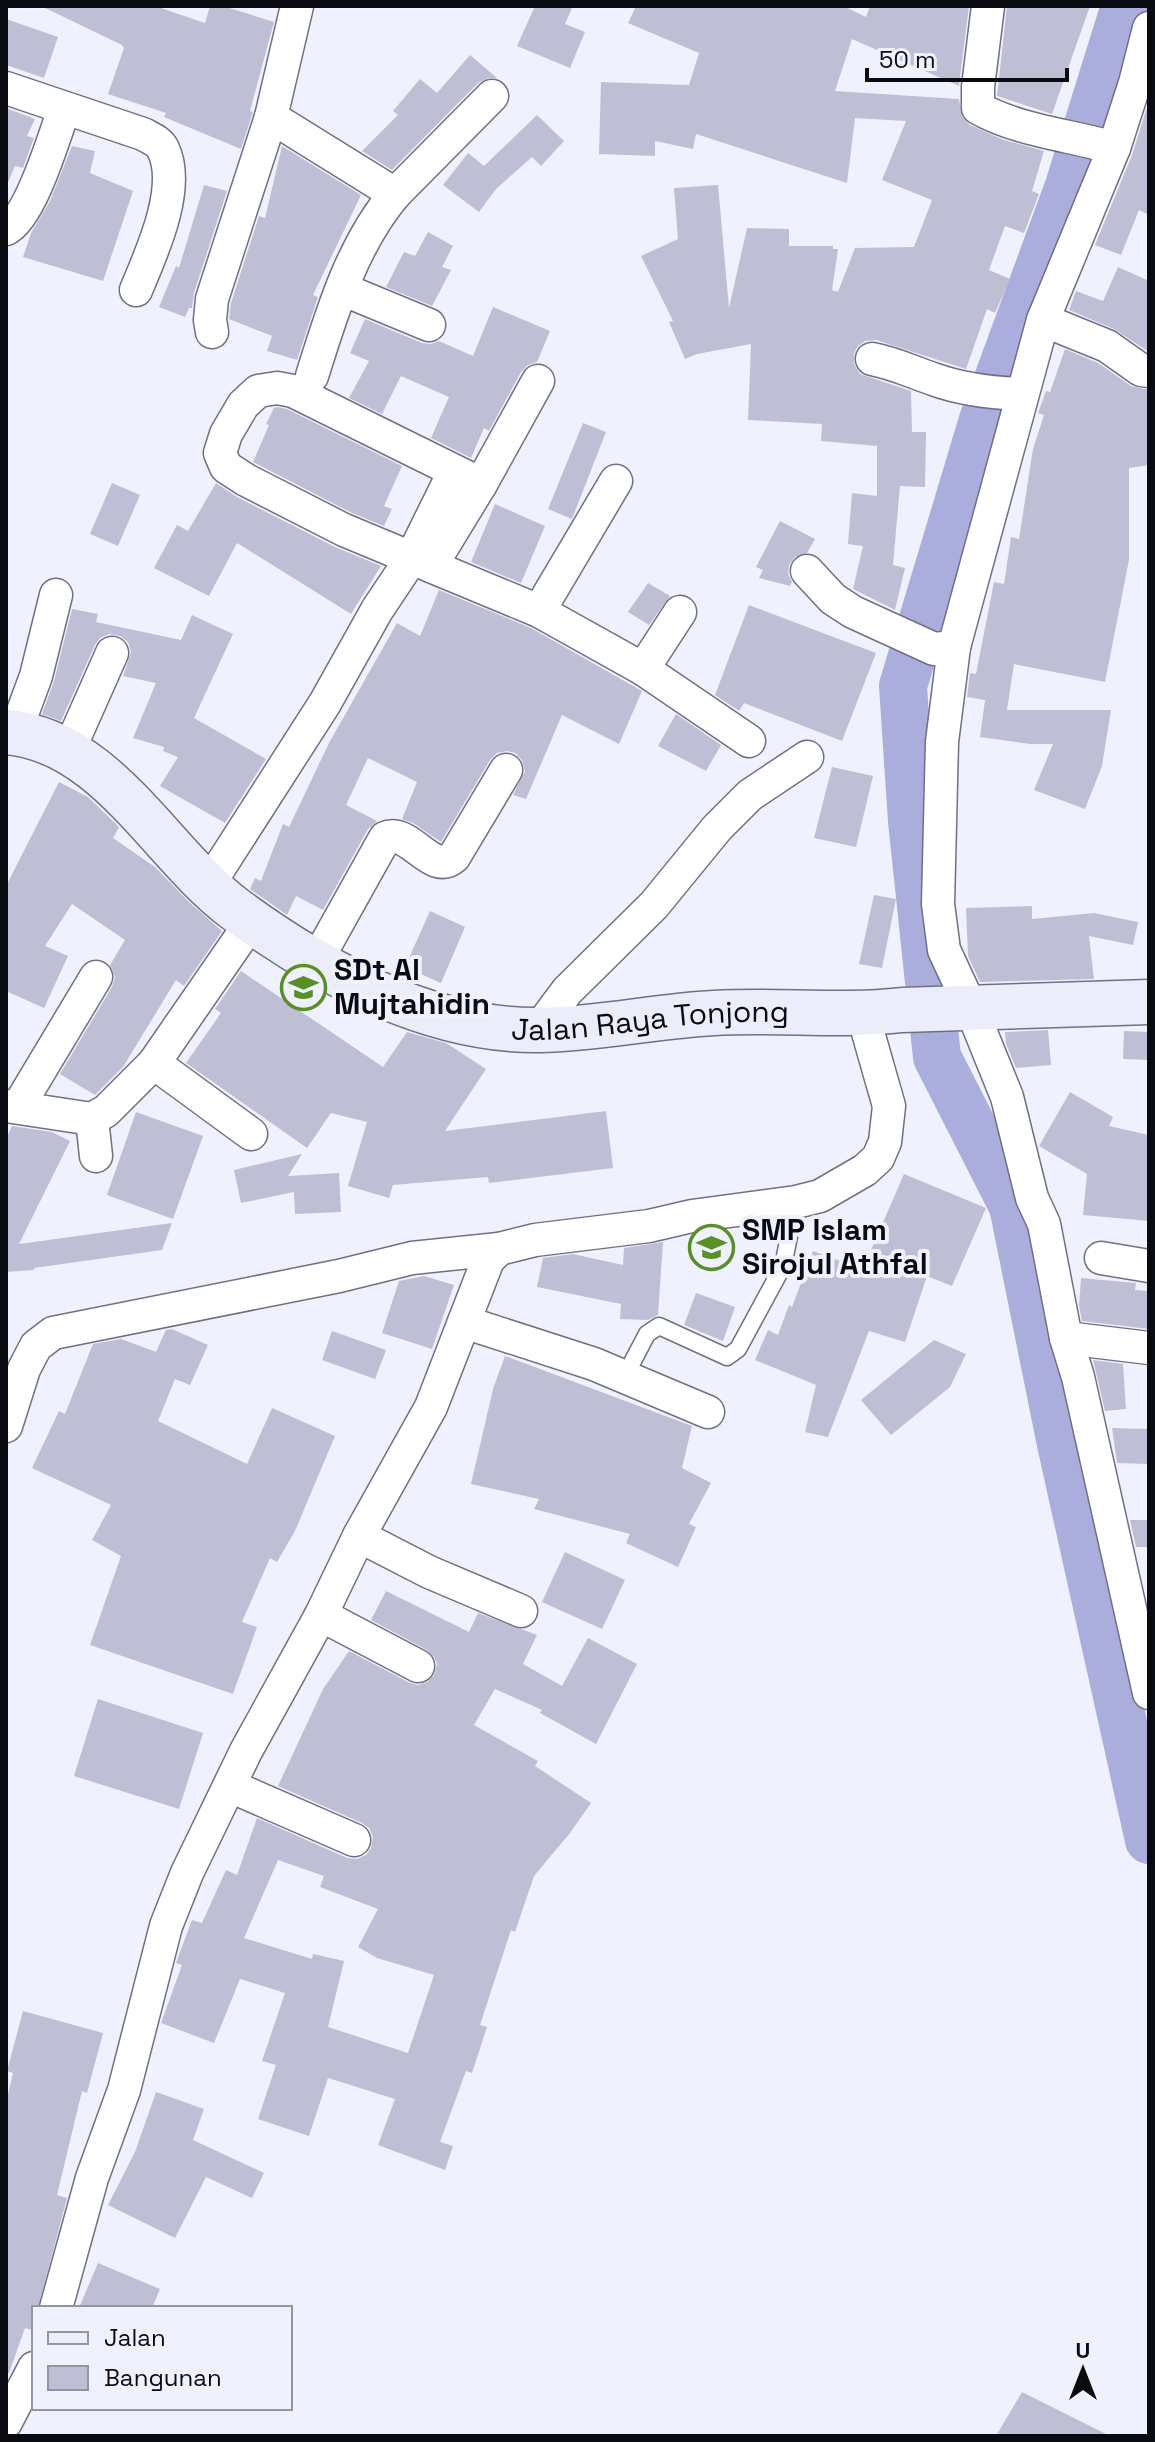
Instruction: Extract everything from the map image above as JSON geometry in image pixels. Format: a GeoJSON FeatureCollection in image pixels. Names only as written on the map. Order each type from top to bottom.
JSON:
{"type":"FeatureCollection","features":[{"type":"Feature","properties":{"kind":"main road","name":"Jalan Raya Tonjong"},"geometry":{"type":"LineString","coordinates":[[11,732],[69,750],[102,775],[207,887],[252,921],[348,980],[415,1009],[461,1021],[538,1030],[719,1012],[882,1012],[1149,1002]]}},
{"type":"Feature","properties":{"kind":"street"},"geometry":{"type":"LineString","coordinates":[[212,332],[212,299],[271,117],[297,6]]}},
{"type":"Feature","properties":{"kind":"street"},"geometry":{"type":"LineString","coordinates":[[988,6],[976,101],[978,108],[990,115],[1091,142]]}},
{"type":"Feature","properties":{"kind":"street"},"geometry":{"type":"LineString","coordinates":[[1149,28],[1135,83],[1091,142],[1043,320],[999,392],[1008,443],[998,491],[944,648],[938,904],[944,950],[961,1009],[1007,1097],[1032,1198],[1044,1224],[1066,1338],[1078,1377],[1149,1693]]}},
{"type":"Feature","properties":{"kind":"street"},"geometry":{"type":"LineString","coordinates":[[6,88],[143,134],[158,142],[163,149],[168,183],[164,213],[136,290]]}},
{"type":"Feature","properties":{"kind":"street"},"geometry":{"type":"LineString","coordinates":[[312,376],[331,314],[377,216],[492,96]]}},
{"type":"Feature","properties":{"kind":"street"},"geometry":{"type":"LineString","coordinates":[[6,229],[15,225],[27,208],[64,109]]}},
{"type":"Feature","properties":{"kind":"street"},"geometry":{"type":"LineString","coordinates":[[271,117],[395,194]]}},
{"type":"Feature","properties":{"kind":"street"},"geometry":{"type":"LineString","coordinates":[[342,289],[429,325]]}},
{"type":"Feature","properties":{"kind":"street"},"geometry":{"type":"LineString","coordinates":[[1043,320],[1107,346],[1141,370],[1149,371]]}},
{"type":"Feature","properties":{"kind":"street"},"geometry":{"type":"LineString","coordinates":[[872,359],[895,363],[934,380],[999,392]]}},
{"type":"Feature","properties":{"kind":"street"},"geometry":{"type":"LineString","coordinates":[[207,887],[325,703],[377,610],[421,563],[468,478],[538,381]]}},
{"type":"Feature","properties":{"kind":"street"},"geometry":{"type":"LineString","coordinates":[[468,478],[293,391],[277,388],[258,391],[243,405],[226,434],[220,453],[226,467],[246,480],[344,530],[539,611],[643,669],[749,741]]}},
{"type":"Feature","properties":{"kind":"street"},"geometry":{"type":"LineString","coordinates":[[539,611],[616,481]]}},
{"type":"Feature","properties":{"kind":"street"},"geometry":{"type":"LineString","coordinates":[[807,571],[833,599],[853,612],[944,648]]}},
{"type":"Feature","properties":{"kind":"street"},"geometry":{"type":"LineString","coordinates":[[11,732],[36,676],[56,595]]}},
{"type":"Feature","properties":{"kind":"street"},"geometry":{"type":"LineString","coordinates":[[643,669],[680,612]]}},
{"type":"Feature","properties":{"kind":"street"},"geometry":{"type":"LineString","coordinates":[[69,750],[112,653]]}},
{"type":"Feature","properties":{"kind":"street"},"geometry":{"type":"LineString","coordinates":[[538,1030],[567,991],[654,905],[717,828],[750,795],[807,757]]}},
{"type":"Feature","properties":{"kind":"street"},"geometry":{"type":"LineString","coordinates":[[317,960],[385,838],[402,837],[431,858],[448,862],[454,857],[506,770]]}},
{"type":"Feature","properties":{"kind":"street"},"geometry":{"type":"LineString","coordinates":[[96,977],[12,1107],[92,1119],[119,1100],[154,1063],[252,921]]}},
{"type":"Feature","properties":{"kind":"street"},"geometry":{"type":"LineString","coordinates":[[6,1426],[24,1369],[36,1346],[53,1333],[339,1276],[412,1258],[499,1249],[562,1235],[649,1226],[692,1216],[820,1196],[865,1170],[878,1158],[885,1142],[889,1106],[882,1012]]}},
{"type":"Feature","properties":{"kind":"street"},"geometry":{"type":"LineString","coordinates":[[154,1063],[251,1134]]}},
{"type":"Feature","properties":{"kind":"street"},"geometry":{"type":"LineString","coordinates":[[92,1119],[96,1156]]}},
{"type":"Feature","properties":{"kind":"street"},"geometry":{"type":"LineString","coordinates":[[57,2306],[92,2178],[124,2090],[166,1926],[187,1873],[246,1751],[431,1407],[488,1260],[499,1249]]}},
{"type":"Feature","properties":{"kind":"street"},"geometry":{"type":"LineString","coordinates":[[1101,1258],[1149,1266]]}},
{"type":"Feature","properties":{"kind":"street"},"geometry":{"type":"LineString","coordinates":[[464,1322],[625,1376],[708,1412]]}},
{"type":"Feature","properties":{"kind":"street"},"geometry":{"type":"LineString","coordinates":[[1066,1338],[1149,1348]]}},
{"type":"Feature","properties":{"kind":"street"},"geometry":{"type":"LineString","coordinates":[[359,1536],[429,1572],[521,1611]]}},
{"type":"Feature","properties":{"kind":"street"},"geometry":{"type":"LineString","coordinates":[[321,1615],[418,1666]]}},
{"type":"Feature","properties":{"kind":"street"},"geometry":{"type":"LineString","coordinates":[[230,1786],[354,1840]]}},
{"type":"Feature","properties":{"kind":"street"},"geometry":{"type":"LineString","coordinates":[[6,2422],[32,2372]]}},
{"type":"Feature","properties":{"kind":"lane"},"geometry":{"type":"LineString","coordinates":[[625,1376],[647,1334],[659,1326],[727,1357],[732,1356],[783,1266],[796,1202]]}},
{"type":"Feature","properties":{"kind":"building"},"geometry":{"type":"Polygon","coordinates":[[[41,6],[155,6],[205,23],[210,6],[223,6],[274,22],[241,149],[164,117],[166,113],[108,94],[124,48],[122,45],[41,6]]]}},
{"type":"Feature","properties":{"kind":"building"},"geometry":{"type":"Polygon","coordinates":[[[535,6],[573,6],[565,24],[585,32],[570,68],[517,46],[535,6]]]}},
{"type":"Feature","properties":{"kind":"building"},"geometry":{"type":"Polygon","coordinates":[[[636,6],[843,6],[866,17],[870,6],[969,6],[959,86],[852,39],[835,91],[959,99],[962,117],[970,125],[1004,140],[1044,151],[1032,191],[1039,194],[1024,233],[1005,226],[989,270],[1010,279],[995,313],[987,309],[966,369],[876,340],[865,341],[854,354],[854,364],[860,374],[911,391],[912,432],[926,432],[925,487],[900,486],[893,565],[905,568],[895,610],[853,589],[863,546],[848,544],[852,493],[877,496],[877,446],[821,441],[822,424],[748,420],[751,344],[685,359],[669,322],[673,321],[641,256],[678,239],[674,188],[718,185],[729,308],[747,228],[789,229],[789,246],[833,246],[833,249],[838,249],[832,290],[838,292],[855,248],[914,247],[932,200],[882,180],[906,121],[855,118],[847,183],[696,134],[693,149],[655,141],[655,156],[599,154],[601,82],[689,85],[699,53],[628,23],[636,6]]]}},
{"type":"Feature","properties":{"kind":"building"},"geometry":{"type":"Polygon","coordinates":[[[1007,6],[1090,6],[1052,114],[997,96],[1007,6]]]}},
{"type":"Feature","properties":{"kind":"building"},"geometry":{"type":"Polygon","coordinates":[[[6,19],[58,37],[44,78],[6,65],[6,19]]]}},
{"type":"Feature","properties":{"kind":"building"},"geometry":{"type":"Polygon","coordinates":[[[470,55],[497,78],[478,83],[392,170],[362,151],[398,115],[393,111],[420,79],[437,93],[470,55]]]}},
{"type":"Feature","properties":{"kind":"building"},"geometry":{"type":"Polygon","coordinates":[[[1149,101],[1149,215],[1139,210],[1121,255],[1095,245],[1132,155],[1149,101]]]}},
{"type":"Feature","properties":{"kind":"building"},"geometry":{"type":"Polygon","coordinates":[[[6,108],[35,119],[27,136],[34,138],[23,168],[15,166],[6,187],[6,108]]]}},
{"type":"Feature","properties":{"kind":"building"},"geometry":{"type":"Polygon","coordinates":[[[537,115],[564,141],[541,166],[532,157],[496,189],[479,212],[443,185],[468,153],[484,166],[537,115]]]}},
{"type":"Feature","properties":{"kind":"building"},"geometry":{"type":"Polygon","coordinates":[[[72,146],[95,151],[90,173],[133,191],[103,281],[23,257],[72,146]]]}},
{"type":"Feature","properties":{"kind":"building"},"geometry":{"type":"Polygon","coordinates":[[[282,146],[361,195],[313,295],[318,297],[297,360],[267,351],[272,336],[229,319],[231,303],[259,216],[265,218],[282,146]]]}},
{"type":"Feature","properties":{"kind":"building"},"geometry":{"type":"Polygon","coordinates":[[[204,185],[227,191],[192,308],[185,317],[159,307],[176,266],[179,268],[204,185]]]}},
{"type":"Feature","properties":{"kind":"building"},"geometry":{"type":"Polygon","coordinates":[[[428,232],[453,246],[442,267],[451,270],[432,306],[386,287],[404,252],[415,256],[428,232]]]}},
{"type":"Feature","properties":{"kind":"building"},"geometry":{"type":"Polygon","coordinates":[[[1118,267],[1149,281],[1149,352],[1114,329],[1069,310],[1076,291],[1103,301],[1118,267]]]}},
{"type":"Feature","properties":{"kind":"building"},"geometry":{"type":"Polygon","coordinates":[[[493,307],[550,331],[537,362],[521,372],[489,431],[484,428],[471,458],[431,438],[449,397],[401,376],[382,414],[349,398],[369,361],[350,353],[365,319],[422,343],[439,341],[473,356],[493,307]]]}},
{"type":"Feature","properties":{"kind":"building"},"geometry":{"type":"Polygon","coordinates":[[[1065,349],[1098,363],[1131,386],[1149,390],[1149,465],[1129,468],[1129,560],[1105,682],[1014,664],[1007,710],[1111,710],[1102,766],[1085,809],[1034,790],[1053,744],[980,737],[985,700],[967,697],[970,673],[976,674],[994,582],[1004,584],[1011,537],[1019,539],[1033,449],[1044,415],[1038,413],[1046,391],[1050,392],[1065,349]]]}},
{"type":"Feature","properties":{"kind":"building"},"geometry":{"type":"Polygon","coordinates":[[[277,407],[287,409],[402,466],[384,506],[392,509],[384,526],[253,462],[269,425],[266,424],[277,407]]]}},
{"type":"Feature","properties":{"kind":"building"},"geometry":{"type":"Polygon","coordinates":[[[583,423],[606,432],[572,519],[548,509],[583,423]]]}},
{"type":"Feature","properties":{"kind":"building"},"geometry":{"type":"Polygon","coordinates":[[[112,483],[140,495],[118,546],[90,534],[112,483]]]}},
{"type":"Feature","properties":{"kind":"building"},"geometry":{"type":"Polygon","coordinates":[[[216,483],[335,547],[381,566],[351,614],[237,543],[209,596],[154,568],[177,525],[188,531],[216,483]]]}},
{"type":"Feature","properties":{"kind":"building"},"geometry":{"type":"Polygon","coordinates":[[[495,504],[545,526],[521,583],[471,562],[495,504]]]}},
{"type":"Feature","properties":{"kind":"building"},"geometry":{"type":"Polygon","coordinates":[[[780,521],[815,539],[807,553],[795,557],[789,565],[790,586],[759,578],[763,570],[756,567],[780,521]]]}},
{"type":"Feature","properties":{"kind":"building"},"geometry":{"type":"Polygon","coordinates":[[[648,583],[670,596],[649,625],[628,612],[648,583]]]}},
{"type":"Feature","properties":{"kind":"building"},"geometry":{"type":"Polygon","coordinates":[[[439,590],[531,628],[642,691],[619,744],[562,715],[526,799],[513,795],[525,771],[522,760],[515,753],[497,753],[441,842],[402,819],[417,782],[368,758],[346,805],[377,821],[368,829],[323,910],[296,896],[287,915],[250,889],[255,878],[261,881],[283,824],[289,827],[329,743],[397,623],[420,636],[439,590]]]}},
{"type":"Feature","properties":{"kind":"building"},"geometry":{"type":"Polygon","coordinates":[[[749,605],[876,653],[842,741],[744,703],[739,711],[715,695],[749,605]]]}},
{"type":"Feature","properties":{"kind":"building"},"geometry":{"type":"Polygon","coordinates":[[[72,609],[98,614],[96,622],[181,640],[192,615],[233,634],[194,718],[266,759],[225,823],[160,786],[178,757],[163,751],[164,747],[133,738],[156,683],[123,676],[131,652],[128,642],[120,636],[109,634],[100,638],[95,645],[61,721],[42,714],[54,681],[72,609]]]}},
{"type":"Feature","properties":{"kind":"building"},"geometry":{"type":"Polygon","coordinates":[[[676,714],[721,745],[706,771],[658,746],[676,714]]]}},
{"type":"Feature","properties":{"kind":"building"},"geometry":{"type":"Polygon","coordinates":[[[832,767],[873,776],[856,847],[814,838],[832,767]]]}},
{"type":"Feature","properties":{"kind":"building"},"geometry":{"type":"Polygon","coordinates":[[[59,782],[88,797],[119,827],[113,838],[155,867],[222,931],[184,986],[176,980],[123,1067],[95,1095],[60,1074],[112,987],[115,977],[110,965],[125,940],[72,904],[45,946],[68,956],[44,1008],[6,991],[6,886],[59,782]]]}},
{"type":"Feature","properties":{"kind":"building"},"geometry":{"type":"Polygon","coordinates":[[[874,895],[896,899],[882,968],[859,964],[874,895]]]}},
{"type":"Feature","properties":{"kind":"building"},"geometry":{"type":"Polygon","coordinates":[[[1032,906],[1032,919],[1094,913],[1138,922],[1133,945],[1089,936],[1094,979],[980,982],[968,956],[966,908],[1032,906]]]}},
{"type":"Feature","properties":{"kind":"building"},"geometry":{"type":"Polygon","coordinates":[[[430,911],[465,927],[441,983],[405,967],[430,911]]]}},
{"type":"Feature","properties":{"kind":"building"},"geometry":{"type":"Polygon","coordinates":[[[241,971],[383,1067],[407,1032],[446,1043],[486,1069],[445,1131],[606,1111],[613,1168],[489,1183],[488,1177],[393,1185],[389,1198],[348,1186],[367,1122],[331,1113],[307,1148],[186,1063],[221,1013],[215,1009],[241,971]]]}},
{"type":"Feature","properties":{"kind":"building"},"geometry":{"type":"Polygon","coordinates":[[[1048,1030],[1051,1065],[1016,1068],[1006,1044],[1005,1032],[1048,1030]]]}},
{"type":"Feature","properties":{"kind":"building"},"geometry":{"type":"Polygon","coordinates":[[[1124,1031],[1149,1032],[1149,1060],[1123,1059],[1124,1031]]]}},
{"type":"Feature","properties":{"kind":"building"},"geometry":{"type":"Polygon","coordinates":[[[1070,1092],[1113,1117],[1109,1126],[1149,1135],[1149,1221],[1083,1215],[1087,1174],[1039,1146],[1070,1092]]]}},
{"type":"Feature","properties":{"kind":"building"},"geometry":{"type":"Polygon","coordinates":[[[136,1112],[203,1136],[173,1219],[107,1195],[136,1112]]]}},
{"type":"Feature","properties":{"kind":"building"},"geometry":{"type":"Polygon","coordinates":[[[12,1126],[52,1132],[70,1141],[19,1244],[172,1223],[162,1250],[6,1272],[6,1139],[12,1126]]]}},
{"type":"Feature","properties":{"kind":"building"},"geometry":{"type":"Polygon","coordinates":[[[302,1154],[288,1176],[339,1173],[341,1212],[295,1214],[294,1192],[241,1203],[234,1170],[302,1154]]]}},
{"type":"Feature","properties":{"kind":"building"},"geometry":{"type":"Polygon","coordinates":[[[904,1174],[986,1208],[952,1286],[927,1276],[905,1342],[869,1331],[828,1437],[805,1432],[816,1385],[755,1360],[768,1330],[778,1335],[813,1251],[857,1267],[861,1257],[867,1259],[904,1174]]]}},
{"type":"Feature","properties":{"kind":"building"},"geometry":{"type":"Polygon","coordinates":[[[663,1242],[658,1315],[648,1320],[620,1319],[621,1304],[537,1287],[543,1258],[573,1254],[623,1265],[624,1248],[663,1242]]]}},
{"type":"Feature","properties":{"kind":"building"},"geometry":{"type":"Polygon","coordinates":[[[424,1276],[454,1285],[432,1349],[382,1333],[399,1281],[424,1276]]]}},
{"type":"Feature","properties":{"kind":"building"},"geometry":{"type":"Polygon","coordinates":[[[1081,1278],[1136,1283],[1135,1290],[1149,1291],[1149,1329],[1082,1321],[1079,1306],[1081,1278]]]}},
{"type":"Feature","properties":{"kind":"building"},"geometry":{"type":"Polygon","coordinates":[[[696,1293],[735,1307],[723,1341],[684,1325],[696,1293]]]}},
{"type":"Feature","properties":{"kind":"building"},"geometry":{"type":"Polygon","coordinates":[[[172,1329],[208,1345],[190,1385],[175,1379],[158,1421],[247,1464],[272,1408],[335,1436],[295,1531],[277,1562],[270,1558],[242,1622],[257,1627],[233,1694],[90,1645],[121,1556],[92,1540],[111,1505],[32,1468],[59,1411],[65,1414],[93,1344],[121,1339],[156,1352],[166,1330],[172,1329]]]}},
{"type":"Feature","properties":{"kind":"building"},"geometry":{"type":"Polygon","coordinates":[[[332,1331],[386,1350],[375,1379],[322,1360],[332,1331]]]}},
{"type":"Feature","properties":{"kind":"building"},"geometry":{"type":"Polygon","coordinates":[[[934,1340],[966,1354],[950,1387],[891,1435],[861,1400],[934,1340]]]}},
{"type":"Feature","properties":{"kind":"building"},"geometry":{"type":"Polygon","coordinates":[[[505,1356],[692,1426],[682,1468],[711,1483],[689,1524],[696,1527],[678,1567],[626,1543],[630,1534],[534,1509],[539,1499],[471,1484],[493,1389],[505,1356]]]}},
{"type":"Feature","properties":{"kind":"building"},"geometry":{"type":"Polygon","coordinates":[[[1093,1360],[1123,1364],[1126,1409],[1105,1411],[1093,1360]]]}},
{"type":"Feature","properties":{"kind":"building"},"geometry":{"type":"Polygon","coordinates":[[[1112,1428],[1149,1429],[1149,1464],[1117,1463],[1112,1428]]]}},
{"type":"Feature","properties":{"kind":"building"},"geometry":{"type":"Polygon","coordinates":[[[1130,1520],[1149,1520],[1149,1547],[1136,1547],[1130,1520]]]}},
{"type":"Feature","properties":{"kind":"building"},"geometry":{"type":"Polygon","coordinates":[[[565,1552],[625,1580],[602,1629],[542,1602],[565,1552]]]}},
{"type":"Feature","properties":{"kind":"building"},"geometry":{"type":"Polygon","coordinates":[[[386,1591],[469,1632],[478,1613],[537,1635],[523,1664],[562,1686],[588,1638],[637,1664],[596,1744],[540,1713],[542,1710],[495,1689],[474,1725],[538,1761],[535,1766],[591,1803],[534,1876],[515,1932],[511,1930],[480,2025],[487,2027],[472,2073],[466,2071],[440,2142],[453,2146],[445,2170],[378,2145],[395,2099],[328,2078],[309,2136],[258,2119],[276,2065],[262,2061],[285,1993],[240,1979],[214,2043],[161,2023],[182,1965],[176,1963],[192,1920],[202,1923],[226,1870],[237,1875],[257,1818],[347,1858],[357,1859],[366,1855],[371,1848],[373,1837],[369,1828],[362,1823],[278,1786],[323,1689],[349,1651],[410,1683],[418,1685],[427,1682],[434,1675],[437,1664],[427,1650],[371,1620],[386,1591]],[[278,1860],[244,1938],[312,1959],[313,1954],[344,1961],[328,2027],[408,2053],[434,1975],[377,1958],[358,1947],[378,1909],[320,1887],[324,1876],[278,1860]]]}},
{"type":"Feature","properties":{"kind":"building"},"geometry":{"type":"Polygon","coordinates":[[[98,1699],[203,1733],[179,1809],[74,1776],[98,1699]]]}},
{"type":"Feature","properties":{"kind":"building"},"geometry":{"type":"Polygon","coordinates":[[[23,2011],[103,2033],[87,2093],[82,2091],[57,2195],[67,2198],[39,2306],[32,2306],[32,2330],[25,2328],[9,2373],[6,2373],[6,2103],[13,2073],[7,2071],[23,2011]]]}},
{"type":"Feature","properties":{"kind":"building"},"geometry":{"type":"Polygon","coordinates":[[[156,2092],[204,2109],[193,2140],[264,2173],[252,2198],[206,2177],[175,2238],[108,2205],[135,2152],[156,2092]]]}},
{"type":"Feature","properties":{"kind":"building"},"geometry":{"type":"Polygon","coordinates":[[[98,2263],[160,2289],[153,2306],[80,2306],[98,2263]]]}},
{"type":"Feature","properties":{"kind":"building"},"geometry":{"type":"Polygon","coordinates":[[[1022,2392],[1110,2436],[996,2436],[1022,2392]]]}},
{"type":"Feature","properties":{"kind":"waterway"},"geometry":{"type":"LineString","coordinates":[[1125,6],[1069,186],[983,420],[903,686],[912,821],[937,1057],[1013,1206],[1061,1444],[1149,1840]]}},
{"type":"Feature","properties":{"kind":"place","name":"SDt Al Mujtahidin"},"geometry":{"type":"Point","coordinates":[303,987]}},
{"type":"Feature","properties":{"kind":"place","name":"SMP Islam Sirojul Athfal"},"geometry":{"type":"Point","coordinates":[711,1247]}}]}
